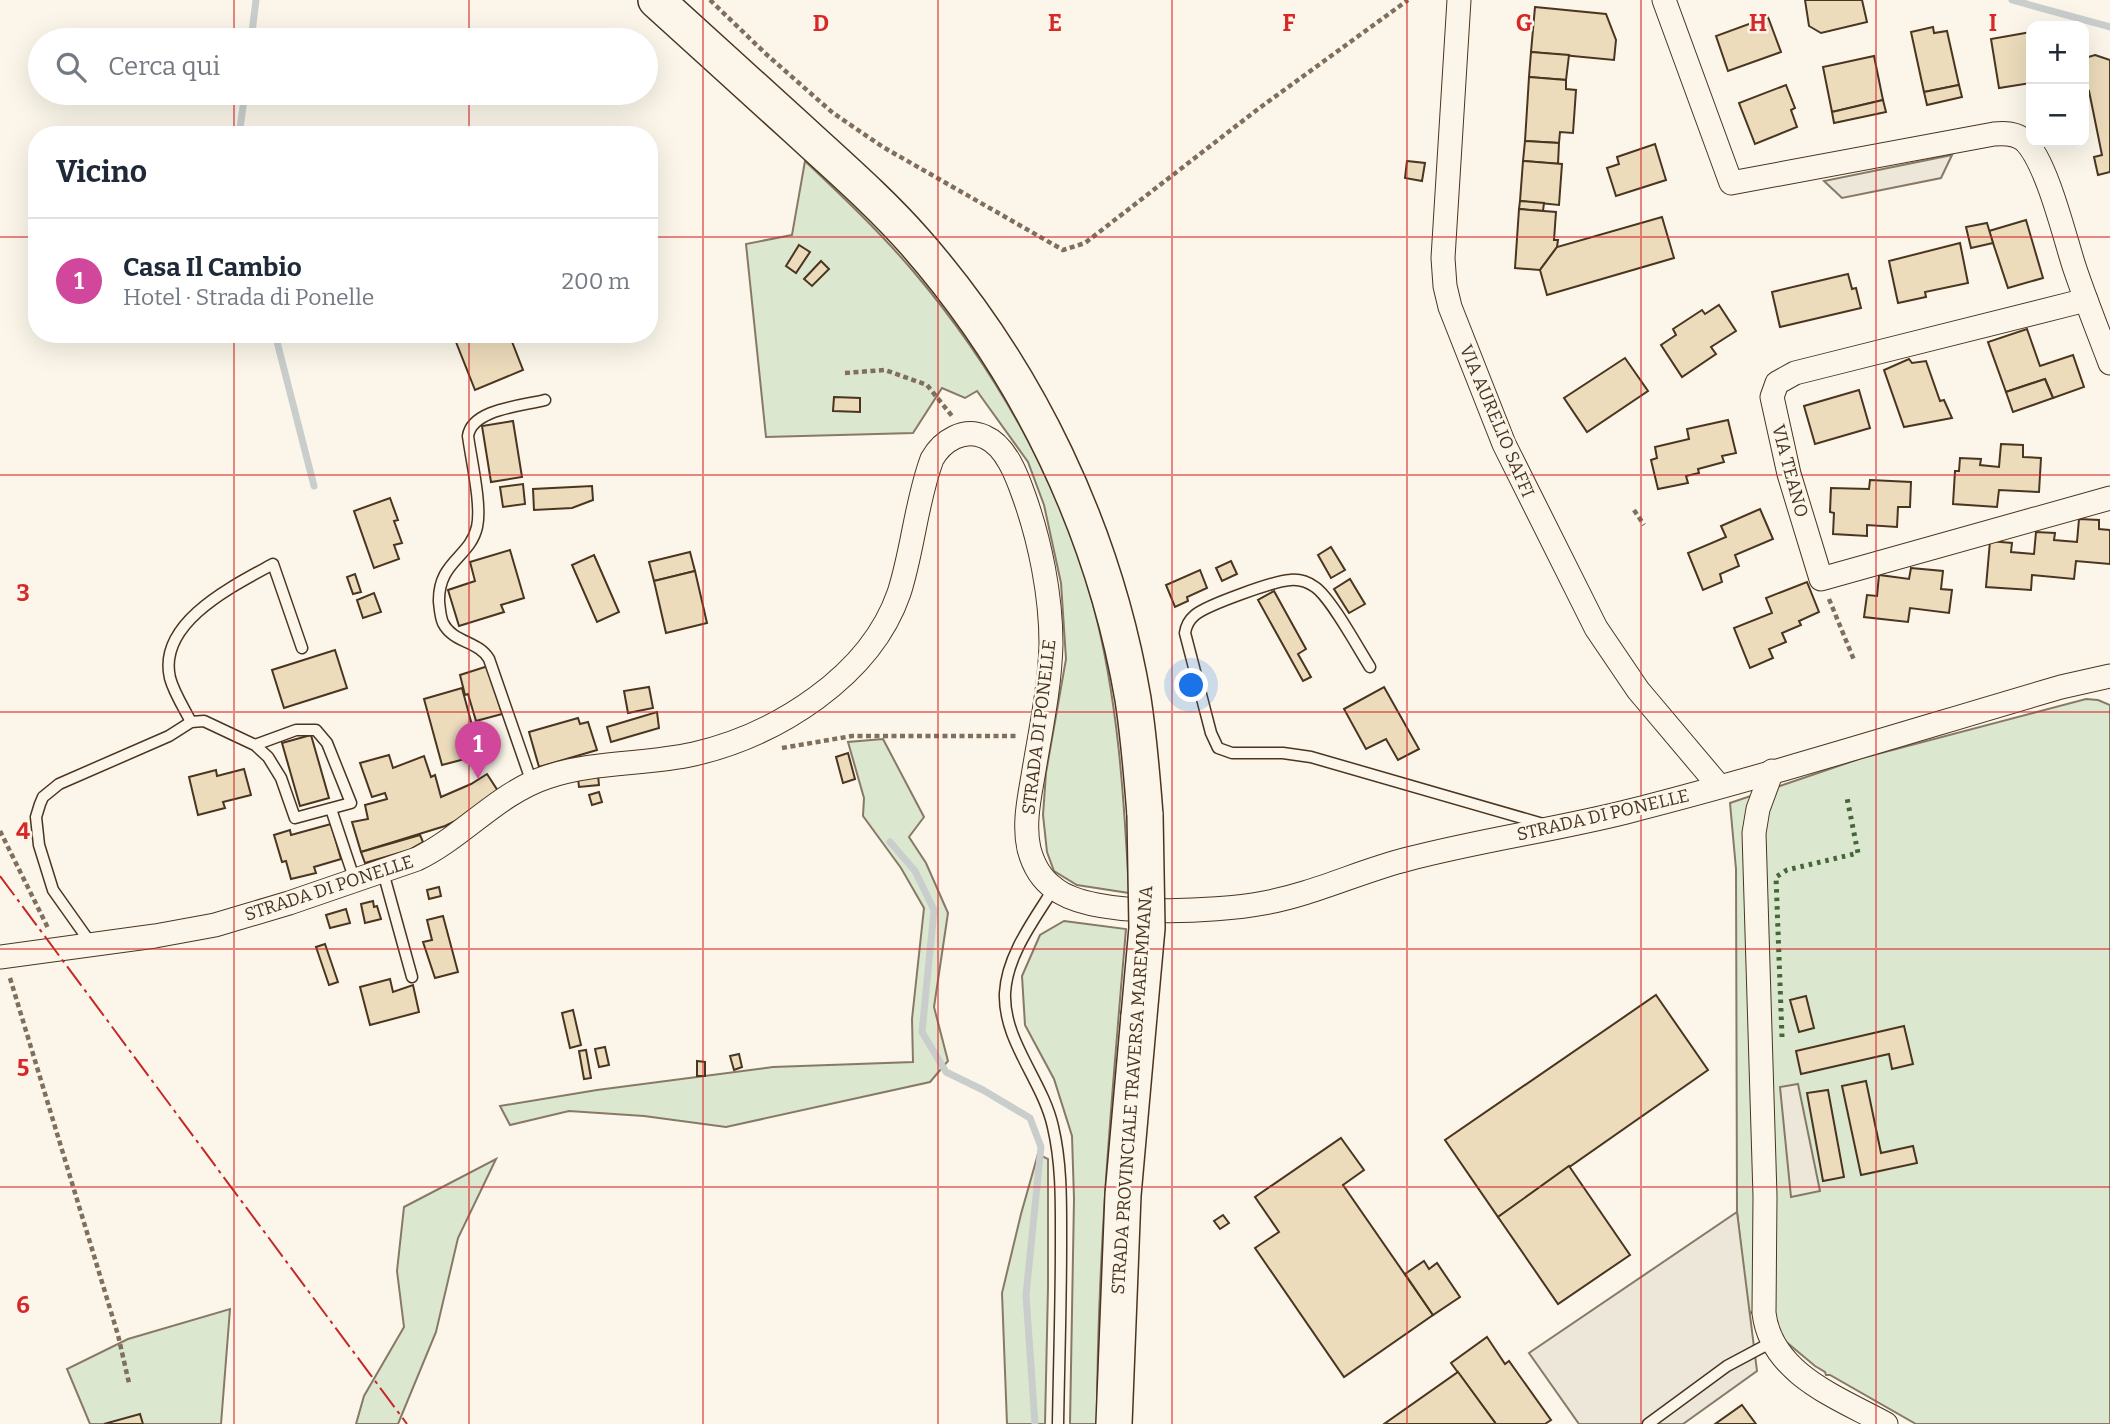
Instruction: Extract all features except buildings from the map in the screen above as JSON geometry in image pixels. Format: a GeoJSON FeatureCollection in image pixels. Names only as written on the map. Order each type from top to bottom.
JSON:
{"type":"FeatureCollection","features":[{"type":"Feature","properties":{"kind":"main road","name":"STRADA PROVINCIALE TRAVERSA MAREMMANA"},"geometry":{"type":"LineString","coordinates":[[656,0],[857,183],[900,226],[953,288],[1042,426],[1070,484],[1110,598],[1133,699],[1145,815],[1147,928],[1121,1230],[1114,1424]]}},
{"type":"Feature","properties":{"kind":"street","name":"VIA AURELIO SAFFI"},"geometry":{"type":"LineString","coordinates":[[1459,0],[1443,258],[1450,306],[1504,444],[1596,628],[1638,690],[1719,786]]}},
{"type":"Feature","properties":{"kind":"street"},"geometry":{"type":"LineString","coordinates":[[1664,0],[1731,183],[1994,134],[2018,136],[2032,150],[2043,172],[2110,363]]}},
{"type":"Feature","properties":{"kind":"street","name":"VIA TEANO"},"geometry":{"type":"LineString","coordinates":[[1821,579],[1789,474],[1772,397],[1774,386],[1780,379],[2086,300]]}},
{"type":"Feature","properties":{"kind":"street","name":"STRADA DI PONELLE"},"geometry":{"type":"LineString","coordinates":[[3,957],[215,925],[383,872],[427,854],[532,783],[568,770],[676,757],[719,747],[780,723],[809,704],[862,656],[883,627],[901,585],[932,459],[941,446],[962,435],[987,438],[1002,453],[1020,486],[1044,575],[1051,632],[1050,659],[1029,800],[1027,839],[1035,864],[1054,888],[1074,900],[1110,906],[1175,910],[1242,906],[1303,894],[1410,858],[1622,813],[2062,687],[2110,676]]}},
{"type":"Feature","properties":{"kind":"street"},"geometry":{"type":"LineString","coordinates":[[1821,579],[2110,498]]}},
{"type":"Feature","properties":{"kind":"street"},"geometry":{"type":"LineString","coordinates":[[1772,771],[1758,809],[1754,833],[1765,1186],[1766,1329],[1789,1365],[1806,1379],[1886,1424]]}},
{"type":"Feature","properties":{"kind":"lane"},"geometry":{"type":"LineString","coordinates":[[532,783],[489,659],[481,649],[456,638],[446,628],[442,621],[439,597],[444,573],[468,545],[477,528],[478,514],[468,430],[476,419],[486,415],[545,400]]}},
{"type":"Feature","properties":{"kind":"lane"},"geometry":{"type":"LineString","coordinates":[[191,722],[174,688],[169,665],[181,631],[209,601],[273,564],[302,648]]}},
{"type":"Feature","properties":{"kind":"lane"},"geometry":{"type":"LineString","coordinates":[[1370,667],[1322,593],[1304,581],[1293,579],[1276,582],[1213,606],[1195,615],[1186,626],[1185,633],[1211,733],[1214,743],[1223,751],[1311,757],[1556,827]]}},
{"type":"Feature","properties":{"kind":"lane"},"geometry":{"type":"LineString","coordinates":[[92,945],[65,909],[48,878],[37,834],[36,817],[43,797],[59,784],[158,742],[191,722],[208,722],[256,744],[276,768],[295,818],[351,803],[320,732],[311,728],[304,729],[256,744]]}},
{"type":"Feature","properties":{"kind":"lane"},"geometry":{"type":"LineString","coordinates":[[331,809],[355,881]]}},
{"type":"Feature","properties":{"kind":"lane"},"geometry":{"type":"LineString","coordinates":[[383,872],[412,977]]}},
{"type":"Feature","properties":{"kind":"lane"},"geometry":{"type":"LineString","coordinates":[[1054,888],[1016,952],[1007,978],[1005,998],[1010,1026],[1045,1100],[1056,1144],[1061,1217],[1058,1424]]}},
{"type":"Feature","properties":{"kind":"lane"},"geometry":{"type":"LineString","coordinates":[[1648,1424],[1727,1366],[1772,1342]]}},
{"type":"Feature","properties":{"kind":"path"},"geometry":{"type":"LineString","coordinates":[[710,0],[832,113],[872,141],[1063,250],[1084,243],[1258,109],[1408,0]]}},
{"type":"Feature","properties":{"kind":"path"},"geometry":{"type":"LineString","coordinates":[[845,373],[885,370],[927,385],[946,407],[962,435]]}},
{"type":"Feature","properties":{"kind":"path"},"geometry":{"type":"LineString","coordinates":[[1634,510],[1644,525]]}},
{"type":"Feature","properties":{"kind":"path"},"geometry":{"type":"LineString","coordinates":[[1821,579],[1854,660]]}},
{"type":"Feature","properties":{"kind":"path"},"geometry":{"type":"LineString","coordinates":[[774,749],[852,736],[1039,737]]}},
{"type":"Feature","properties":{"kind":"path"},"geometry":{"type":"LineString","coordinates":[[0,831],[58,949]]}},
{"type":"Feature","properties":{"kind":"path"},"geometry":{"type":"LineString","coordinates":[[3,957],[118,1335],[129,1383]]}},
{"type":"Feature","properties":{"kind":"green space"},"geometry":{"type":"Polygon","coordinates":[[[805,161],[887,242],[942,307],[970,346],[1021,428],[1063,515],[1080,559],[1102,640],[1114,711],[1122,784],[1129,893],[1077,885],[1054,871],[1047,852],[1043,815],[1046,773],[1066,659],[1061,583],[1044,505],[1028,462],[977,391],[965,398],[942,388],[913,433],[766,437],[746,244],[792,235],[805,161]]]}},
{"type":"Feature","properties":{"kind":"green space"},"geometry":{"type":"Polygon","coordinates":[[[2086,699],[2110,705],[2110,1424],[1916,1424],[1826,1375],[1748,1310],[1737,1212],[1736,869],[1730,803],[1862,758],[2086,699]]]}},
{"type":"Feature","properties":{"kind":"green space"},"geometry":{"type":"Polygon","coordinates":[[[883,739],[924,817],[909,837],[926,863],[948,913],[934,1007],[948,1061],[930,1082],[726,1127],[644,1116],[569,1111],[510,1125],[500,1106],[597,1090],[773,1067],[913,1062],[912,1019],[924,908],[901,868],[863,816],[864,798],[848,742],[883,739]]]}},
{"type":"Feature","properties":{"kind":"green space"},"geometry":{"type":"Polygon","coordinates":[[[1064,921],[1126,929],[1102,1238],[1097,1424],[1070,1424],[1074,1199],[1072,1136],[1054,1079],[1025,1025],[1022,976],[1040,935],[1064,921]]]}},
{"type":"Feature","properties":{"kind":"green space"},"geometry":{"type":"Polygon","coordinates":[[[1038,1154],[1048,1159],[1045,1424],[1007,1424],[1002,1293],[1038,1154]]]}},
{"type":"Feature","properties":{"kind":"green space"},"geometry":{"type":"Polygon","coordinates":[[[496,1159],[458,1238],[436,1332],[398,1424],[356,1424],[364,1396],[404,1327],[397,1271],[404,1207],[496,1159]]]}},
{"type":"Feature","properties":{"kind":"green space"},"geometry":{"type":"Polygon","coordinates":[[[230,1309],[221,1424],[90,1424],[67,1369],[128,1339],[230,1309]]]}},
{"type":"Feature","properties":{"kind":"shaded area"},"geometry":{"type":"Polygon","coordinates":[[[1952,155],[1941,178],[1842,198],[1824,181],[1952,155]]]}},
{"type":"Feature","properties":{"kind":"shaded area"},"geometry":{"type":"Polygon","coordinates":[[[1798,1084],[1820,1191],[1791,1197],[1780,1087],[1798,1084]]]}},
{"type":"Feature","properties":{"kind":"shaded area"},"geometry":{"type":"Polygon","coordinates":[[[1737,1212],[1757,1371],[1683,1424],[1579,1424],[1529,1353],[1737,1212]]]}},
{"type":"Feature","properties":{"kind":"waterway"},"geometry":{"type":"LineString","coordinates":[[252,28],[256,0]]}},
{"type":"Feature","properties":{"kind":"waterway"},"geometry":{"type":"LineString","coordinates":[[2012,0],[2110,27]]}},
{"type":"Feature","properties":{"kind":"waterway"},"geometry":{"type":"LineString","coordinates":[[240,126],[243,105]]}},
{"type":"Feature","properties":{"kind":"waterway"},"geometry":{"type":"LineString","coordinates":[[277,343],[314,486]]}},
{"type":"Feature","properties":{"kind":"waterway"},"geometry":{"type":"LineString","coordinates":[[890,842],[915,871],[934,910],[922,1032],[946,1072],[1030,1118],[1041,1147],[1026,1295],[1035,1424]]}},
{"type":"Feature","properties":{"kind":"hedge"},"geometry":{"type":"LineString","coordinates":[[1782,1037],[1776,877],[1787,870],[1858,853],[1847,798]]}},
{"type":"Feature","properties":{"kind":"power"},"geometry":{"type":"LineString","coordinates":[[0,876],[407,1424]]}},
{"type":"Feature","properties":{"kind":"place","name":"Casa Il Cambio"},"geometry":{"type":"Point","coordinates":[478,779]}}]}
